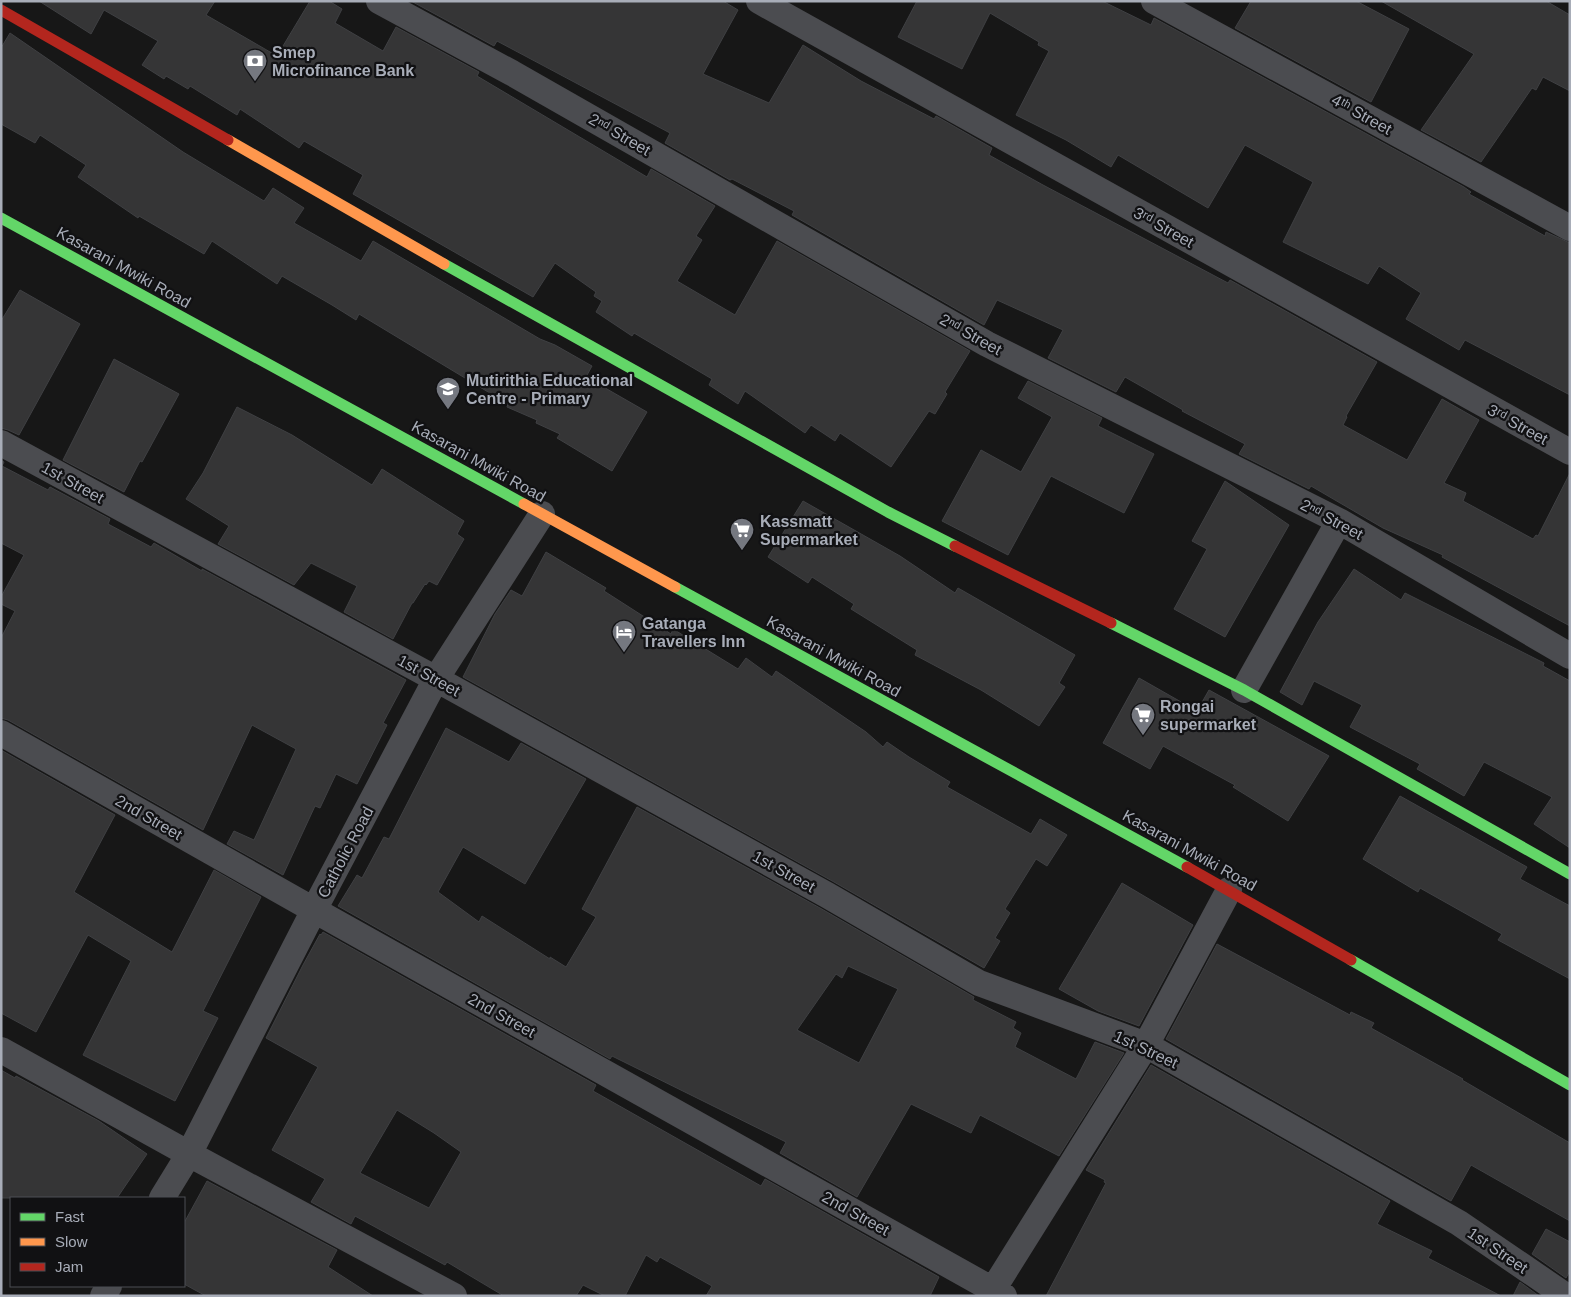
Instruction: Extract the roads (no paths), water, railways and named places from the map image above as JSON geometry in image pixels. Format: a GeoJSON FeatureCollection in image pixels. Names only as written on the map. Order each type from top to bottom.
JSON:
{"type":"FeatureCollection","features":[{"type":"Feature","properties":{"kind":"main road"},"geometry":{"type":"LineString","coordinates":[[1,10],[514,304],[888,512],[1244,690],[1570,874]]}},
{"type":"Feature","properties":{"kind":"main road","name":"Kasarani Mwiki Road"},"geometry":{"type":"LineString","coordinates":[[1,218],[1229,890],[1570,1085]]}},
{"type":"Feature","properties":{"kind":"street","name":"2ⁿᵈ Street"},"geometry":{"type":"LineString","coordinates":[[379,1],[512,73],[987,344],[1338,521],[1570,656]]}},
{"type":"Feature","properties":{"kind":"street","name":"3ʳᵈ Street"},"geometry":{"type":"LineString","coordinates":[[759,1],[1570,452]]}},
{"type":"Feature","properties":{"kind":"street","name":"4ᵗʰ Street"},"geometry":{"type":"LineString","coordinates":[[1154,1],[1570,228]]}},
{"type":"Feature","properties":{"kind":"street","name":"1st Street"},"geometry":{"type":"LineString","coordinates":[[1,442],[827,895],[979,983],[1146,1046],[1459,1223],[1566,1296]]}},
{"type":"Feature","properties":{"kind":"street","name":"Catholic Road"},"geometry":{"type":"LineString","coordinates":[[163,1197],[188,1154],[436,679],[542,514]]}},
{"type":"Feature","properties":{"kind":"street"},"geometry":{"type":"LineString","coordinates":[[1244,690],[1338,521]]}},
{"type":"Feature","properties":{"kind":"street","name":"2nd Street"},"geometry":{"type":"LineString","coordinates":[[1,733],[995,1294]]}},
{"type":"Feature","properties":{"kind":"street"},"geometry":{"type":"LineString","coordinates":[[995,1294],[1146,1046],[1229,890]]}},
{"type":"Feature","properties":{"kind":"street"},"geometry":{"type":"LineString","coordinates":[[1,1050],[188,1154],[454,1296]]}},
{"type":"Feature","properties":{"kind":"place","name":"Smep Microfinance Bank"},"geometry":{"type":"Point","coordinates":[255,82]}},
{"type":"Feature","properties":{"kind":"place","name":"Mutirithia Educational Centre - Primary"},"geometry":{"type":"Point","coordinates":[448,410]}},
{"type":"Feature","properties":{"kind":"place","name":"Kassmatt Supermarket"},"geometry":{"type":"Point","coordinates":[742,551]}},
{"type":"Feature","properties":{"kind":"place","name":"Gatanga Travellers Inn"},"geometry":{"type":"Point","coordinates":[624,653]}},
{"type":"Feature","properties":{"kind":"place","name":"Rongai supermarket"},"geometry":{"type":"Point","coordinates":[1143,736]}}]}
